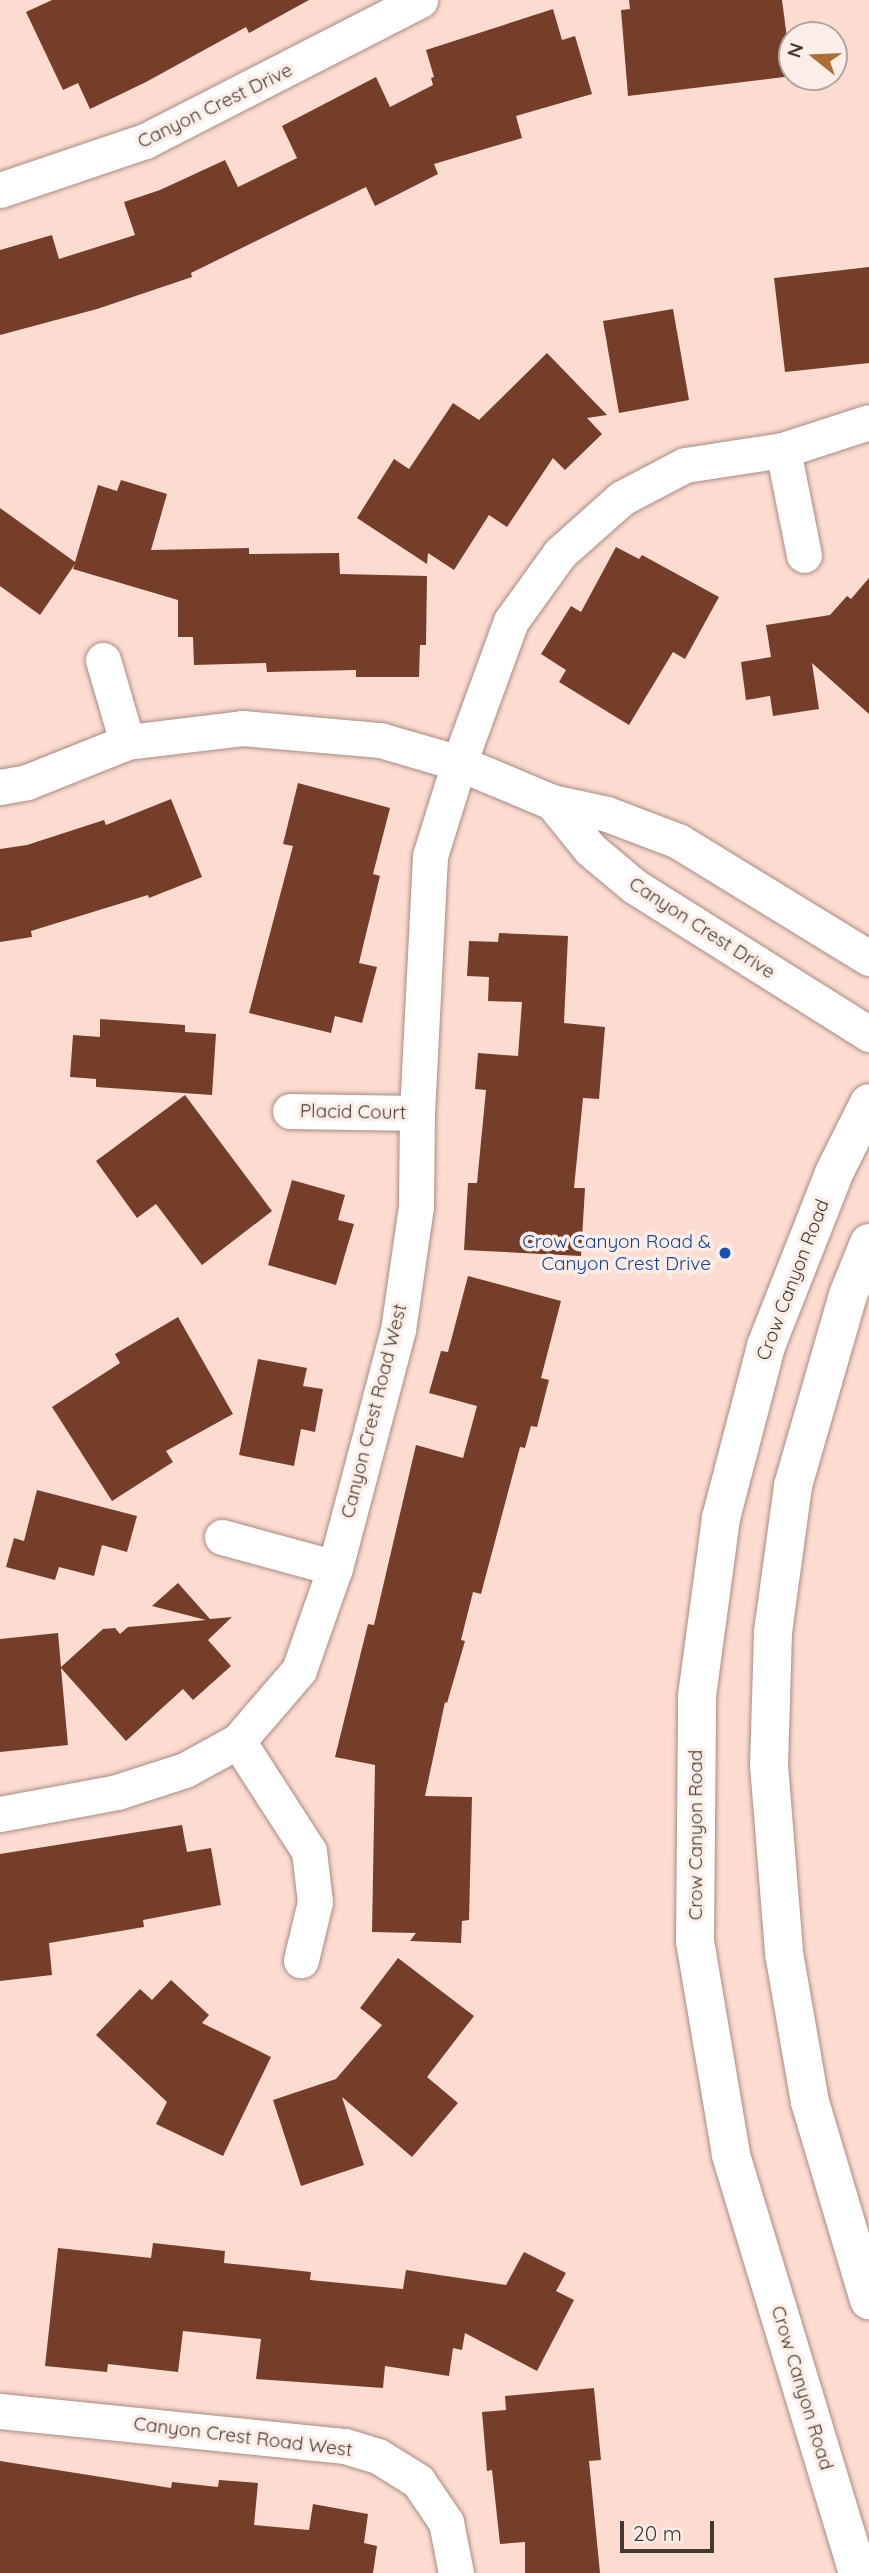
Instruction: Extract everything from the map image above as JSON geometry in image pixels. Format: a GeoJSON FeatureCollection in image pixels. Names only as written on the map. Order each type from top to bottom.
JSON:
{"type":"FeatureCollection","features":[{"type":"Feature","properties":{"kind":"main road","name":"Crow Canyon Road"},"geometry":{"type":"LineString","coordinates":[[858,2573],[731,2154],[695,1942],[697,1696],[721,1518],[765,1346],[834,1173],[869,1104]]}},
{"type":"Feature","properties":{"kind":"main road"},"geometry":{"type":"LineString","coordinates":[[869,1243],[848,1294],[793,1486],[773,1632],[769,1765],[784,1953],[810,2102],[869,2300]]}},
{"type":"Feature","properties":{"kind":"street","name":"Canyon Crest Drive"},"geometry":{"type":"LineString","coordinates":[[0,190],[145,141],[279,75],[420,0]]}},
{"type":"Feature","properties":{"kind":"street","name":"Canyon Crest Road West"},"geometry":{"type":"LineString","coordinates":[[0,1814],[117,1792],[186,1770],[238,1741],[299,1670],[335,1568],[398,1329],[416,1206],[417,1113],[430,856],[459,763],[511,621],[561,553],[622,498],[685,465],[783,450],[869,422]]}},
{"type":"Feature","properties":{"kind":"street"},"geometry":{"type":"LineString","coordinates":[[783,450],[804,555]]}},
{"type":"Feature","properties":{"kind":"street"},"geometry":{"type":"LineString","coordinates":[[103,660],[127,742]]}},
{"type":"Feature","properties":{"kind":"street","name":"Canyon Crest Drive"},"geometry":{"type":"LineString","coordinates":[[0,787],[27,782],[127,742],[242,728],[380,740],[459,763],[552,802],[607,814],[678,841],[869,958]]}},
{"type":"Feature","properties":{"kind":"street","name":"Canyon Crest Drive"},"geometry":{"type":"LineString","coordinates":[[552,802],[590,849],[634,886],[869,1034]]}},
{"type":"Feature","properties":{"kind":"street","name":"Placid Court"},"geometry":{"type":"LineString","coordinates":[[290,1111],[417,1113]]}},
{"type":"Feature","properties":{"kind":"street"},"geometry":{"type":"LineString","coordinates":[[222,1537],[335,1568]]}},
{"type":"Feature","properties":{"kind":"street"},"geometry":{"type":"LineString","coordinates":[[238,1741],[309,1851],[315,1902],[301,1960]]}},
{"type":"Feature","properties":{"kind":"street","name":"Canyon Crest Road West"},"geometry":{"type":"LineString","coordinates":[[0,2411],[345,2446],[378,2456],[418,2480],[446,2522],[456,2573]]}},
{"type":"Feature","properties":{"kind":"building"},"geometry":{"type":"Polygon","coordinates":[[[52,0],[309,0],[249,33],[246,27],[146,82],[90,109],[78,83],[63,90],[26,12],[52,0]]]}},
{"type":"Feature","properties":{"kind":"building"},"geometry":{"type":"Polygon","coordinates":[[[629,0],[782,0],[785,21],[778,21],[778,78],[628,96],[621,10],[630,9],[629,0]]]}},
{"type":"Feature","properties":{"kind":"building"},"geometry":{"type":"Polygon","coordinates":[[[553,9],[562,40],[575,36],[592,94],[516,116],[522,138],[434,164],[438,174],[375,206],[366,187],[191,273],[192,277],[97,309],[0,335],[0,250],[52,235],[59,259],[135,235],[124,202],[160,190],[225,160],[238,187],[297,158],[282,126],[376,77],[390,107],[433,85],[431,78],[434,77],[426,50],[553,9]]]}},
{"type":"Feature","properties":{"kind":"building"},"geometry":{"type":"Polygon","coordinates":[[[869,267],[869,363],[785,372],[774,278],[869,267]]]}},
{"type":"Feature","properties":{"kind":"building"},"geometry":{"type":"Polygon","coordinates":[[[673,309],[689,400],[619,413],[603,321],[673,309]]]}},
{"type":"Feature","properties":{"kind":"building"},"geometry":{"type":"Polygon","coordinates":[[[547,353],[607,415],[587,418],[602,434],[565,470],[553,458],[507,527],[489,515],[454,570],[428,553],[427,564],[357,518],[394,459],[409,469],[453,403],[479,420],[547,353]]]}},
{"type":"Feature","properties":{"kind":"building"},"geometry":{"type":"Polygon","coordinates":[[[121,480],[167,494],[151,550],[249,548],[249,554],[339,553],[340,574],[427,576],[426,645],[420,645],[419,677],[356,677],[356,670],[267,672],[266,663],[194,665],[193,637],[178,637],[178,600],[73,569],[75,564],[40,615],[0,586],[0,508],[75,562],[98,485],[117,491],[121,480]]]}},
{"type":"Feature","properties":{"kind":"building"},"geometry":{"type":"Polygon","coordinates":[[[616,547],[639,559],[642,555],[719,597],[685,659],[673,652],[629,725],[559,682],[566,670],[541,654],[571,606],[581,612],[616,547]]]}},
{"type":"Feature","properties":{"kind":"building"},"geometry":{"type":"Polygon","coordinates":[[[869,578],[869,714],[812,663],[819,709],[773,716],[770,696],[746,700],[741,662],[771,657],[766,625],[830,615],[847,596],[851,599],[869,578]]]}},
{"type":"Feature","properties":{"kind":"building"},"geometry":{"type":"Polygon","coordinates":[[[298,783],[390,808],[373,874],[380,876],[359,963],[377,967],[362,1023],[335,1016],[331,1033],[249,1013],[293,846],[283,844],[298,783]]]}},
{"type":"Feature","properties":{"kind":"building"},"geometry":{"type":"Polygon","coordinates":[[[171,799],[202,877],[149,898],[148,895],[31,931],[32,937],[0,942],[0,849],[27,845],[104,820],[106,825],[171,799]]]}},
{"type":"Feature","properties":{"kind":"building"},"geometry":{"type":"Polygon","coordinates":[[[499,933],[568,936],[564,1023],[605,1027],[599,1099],[583,1098],[574,1188],[585,1188],[581,1256],[464,1250],[468,1183],[477,1183],[486,1090],[475,1089],[478,1053],[518,1056],[522,1002],[488,1001],[489,977],[467,976],[469,941],[498,942],[499,933]]]}},
{"type":"Feature","properties":{"kind":"building"},"geometry":{"type":"Polygon","coordinates":[[[100,1019],[185,1025],[185,1032],[216,1034],[212,1095],[96,1087],[96,1079],[70,1077],[73,1035],[100,1037],[100,1019]]]}},
{"type":"Feature","properties":{"kind":"building"},"geometry":{"type":"Polygon","coordinates":[[[185,1095],[272,1211],[202,1265],[156,1204],[137,1218],[96,1161],[185,1095]]]}},
{"type":"Feature","properties":{"kind":"building"},"geometry":{"type":"Polygon","coordinates":[[[292,1180],[345,1195],[338,1220],[354,1224],[336,1285],[268,1265],[292,1180]]]}},
{"type":"Feature","properties":{"kind":"building"},"geometry":{"type":"Polygon","coordinates":[[[468,1276],[561,1301],[541,1378],[549,1380],[537,1427],[531,1426],[525,1448],[520,1447],[481,1594],[473,1592],[461,1640],[465,1641],[447,1703],[445,1702],[425,1796],[472,1797],[469,1920],[462,1921],[461,1943],[410,1941],[416,1933],[372,1932],[375,1765],[335,1757],[368,1624],[374,1625],[416,1445],[463,1458],[477,1406],[429,1393],[441,1351],[448,1352],[468,1276]]]}},
{"type":"Feature","properties":{"kind":"building"},"geometry":{"type":"Polygon","coordinates":[[[178,1317],[233,1414],[166,1451],[173,1462],[112,1501],[52,1407],[120,1363],[115,1354],[178,1317]]]}},
{"type":"Feature","properties":{"kind":"building"},"geometry":{"type":"Polygon","coordinates":[[[258,1359],[307,1368],[303,1386],[323,1389],[315,1432],[301,1429],[294,1466],[239,1455],[258,1359]]]}},
{"type":"Feature","properties":{"kind":"building"},"geometry":{"type":"Polygon","coordinates":[[[37,1490],[137,1516],[127,1552],[102,1545],[94,1576],[59,1567],[55,1580],[6,1567],[14,1538],[24,1541],[37,1490]]]}},
{"type":"Feature","properties":{"kind":"building"},"geometry":{"type":"Polygon","coordinates":[[[178,1583],[210,1619],[232,1617],[208,1640],[231,1666],[193,1700],[183,1689],[126,1741],[61,1668],[68,1745],[0,1752],[0,1639],[58,1633],[61,1667],[103,1629],[115,1628],[120,1634],[128,1627],[206,1620],[152,1606],[178,1583]]]}},
{"type":"Feature","properties":{"kind":"building"},"geometry":{"type":"Polygon","coordinates":[[[182,1825],[187,1852],[211,1848],[221,1905],[143,1920],[144,1927],[49,1943],[52,1975],[0,1981],[0,1854],[182,1825]]]}},
{"type":"Feature","properties":{"kind":"building"},"geometry":{"type":"Polygon","coordinates":[[[398,1958],[474,2016],[427,2077],[458,2103],[412,2157],[342,2097],[364,2165],[301,2186],[273,2100],[336,2079],[382,2025],[360,2008],[398,1958]]]}},
{"type":"Feature","properties":{"kind":"building"},"geometry":{"type":"Polygon","coordinates":[[[171,1980],[209,2015],[202,2023],[271,2057],[223,2156],[156,2124],[167,2102],[96,2035],[140,1989],[152,2000],[171,1980]]]}},
{"type":"Feature","properties":{"kind":"building"},"geometry":{"type":"Polygon","coordinates":[[[153,2243],[225,2251],[224,2263],[311,2272],[310,2280],[403,2289],[406,2270],[506,2285],[524,2252],[566,2273],[556,2291],[574,2300],[537,2371],[465,2333],[462,2350],[453,2348],[449,2376],[385,2366],[383,2388],[256,2379],[261,2339],[183,2331],[178,2372],[108,2364],[107,2372],[45,2366],[58,2248],[151,2258],[153,2243]]]}},
{"type":"Feature","properties":{"kind":"building"},"geometry":{"type":"Polygon","coordinates":[[[594,2388],[601,2460],[589,2461],[600,2573],[525,2573],[525,2542],[500,2544],[492,2470],[487,2471],[482,2412],[506,2410],[505,2396],[594,2388]]]}},
{"type":"Feature","properties":{"kind":"building"},"geometry":{"type":"Polygon","coordinates":[[[0,2461],[171,2488],[172,2482],[218,2487],[219,2480],[258,2483],[254,2525],[309,2530],[313,2504],[368,2514],[364,2543],[377,2546],[373,2573],[0,2573],[0,2461]]]}},
{"type":"Feature","properties":{"kind":"place","name":"Crow Canyon Road & Canyon Crest Drive"},"geometry":{"type":"Point","coordinates":[725,1253]}}]}
